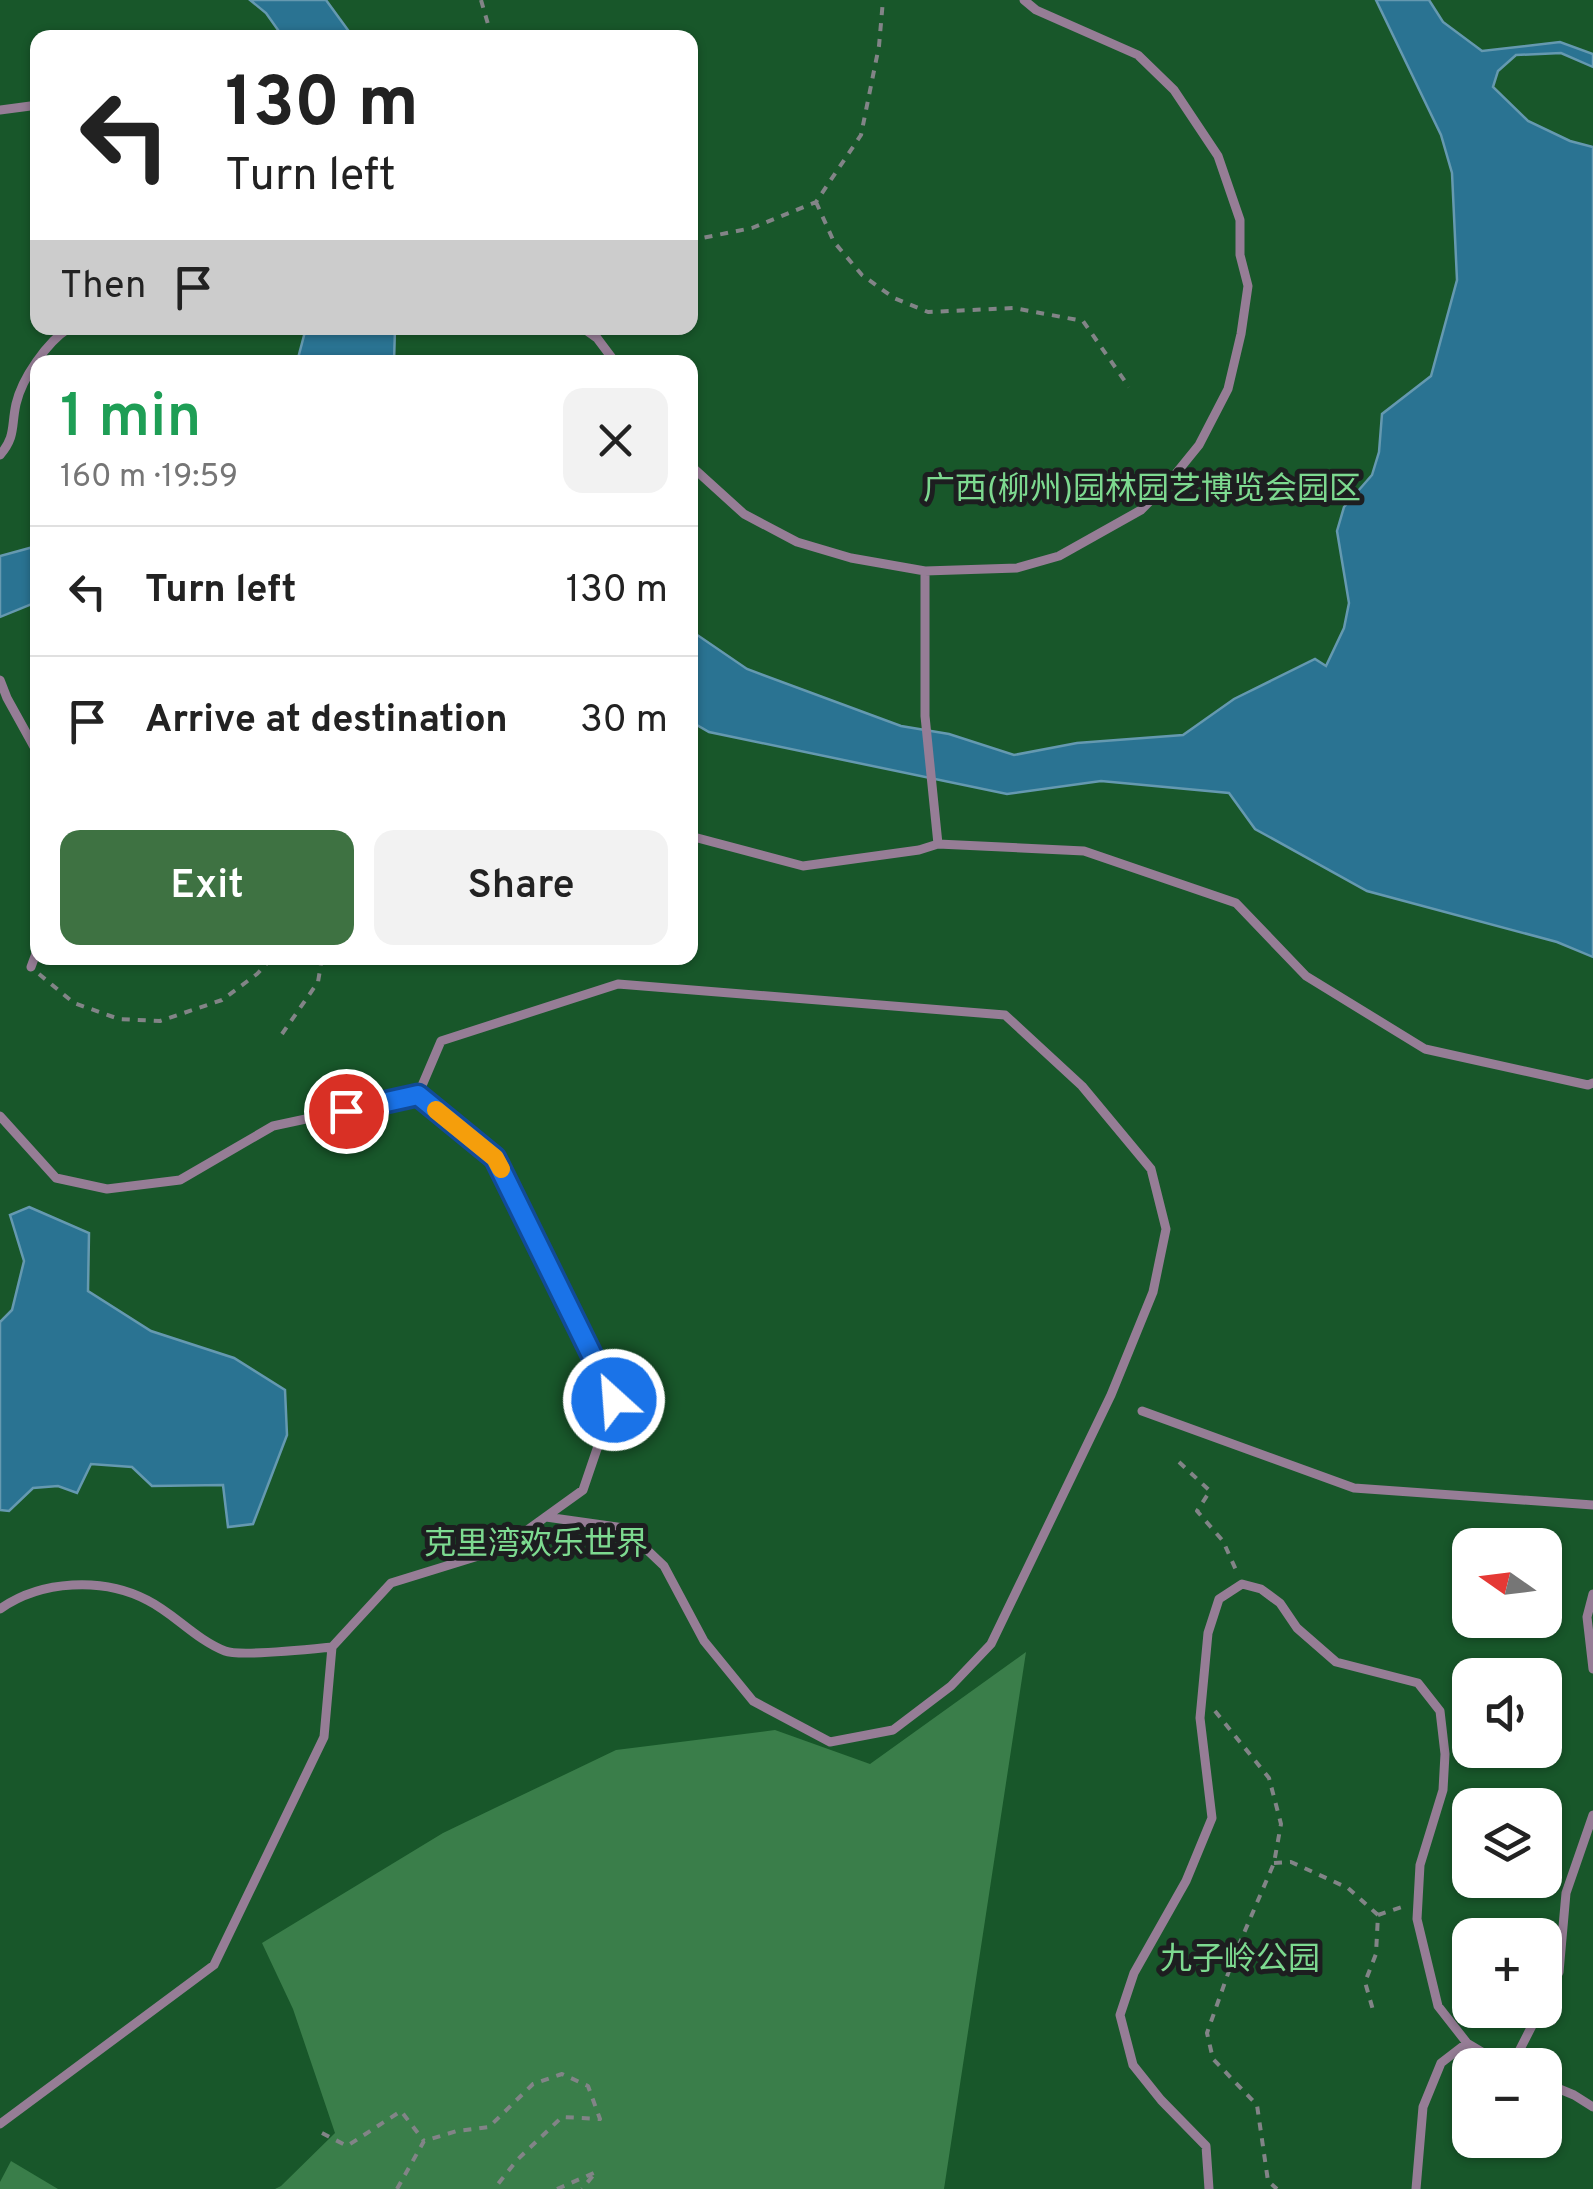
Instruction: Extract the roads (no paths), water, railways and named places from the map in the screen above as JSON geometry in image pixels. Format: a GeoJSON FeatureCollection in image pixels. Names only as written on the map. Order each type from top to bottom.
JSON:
{"type":"FeatureCollection","features":[{"type":"Feature","properties":{"kind":"lane"},"geometry":{"type":"LineString","coordinates":[[698,472],[744,514],[797,542],[851,558],[925,571],[1018,568],[1059,556],[1141,510],[1199,445],[1228,389],[1248,286],[1240,255],[1240,220],[1218,156],[1174,90],[1138,56],[1036,10],[1024,0]]}},
{"type":"Feature","properties":{"kind":"lane"},"geometry":{"type":"LineString","coordinates":[[0,110],[30,106]]}},
{"type":"Feature","properties":{"kind":"lane"},"geometry":{"type":"LineString","coordinates":[[41,355],[62,335]]}},
{"type":"Feature","properties":{"kind":"lane"},"geometry":{"type":"LineString","coordinates":[[593,335],[610,355]]}},
{"type":"Feature","properties":{"kind":"lane"},"geometry":{"type":"LineString","coordinates":[[0,455],[10,443],[16,400],[30,373]]}},
{"type":"Feature","properties":{"kind":"lane"},"geometry":{"type":"LineString","coordinates":[[925,571],[925,716],[938,844]]}},
{"type":"Feature","properties":{"kind":"lane"},"geometry":{"type":"LineString","coordinates":[[0,680],[30,740]]}},
{"type":"Feature","properties":{"kind":"lane"},"geometry":{"type":"LineString","coordinates":[[698,838],[803,866],[938,844],[1084,852],[1236,903],[1306,976],[1425,1050],[1593,1083]]}},
{"type":"Feature","properties":{"kind":"lane"},"geometry":{"type":"LineString","coordinates":[[418,1095],[441,1041],[618,984],[1005,1015],[1082,1086],[1150,1169],[1166,1228],[1153,1292],[1111,1395],[992,1644],[952,1686],[893,1730],[830,1742],[753,1701],[704,1640],[664,1566],[624,1528],[546,1518]]}},
{"type":"Feature","properties":{"kind":"lane"},"geometry":{"type":"LineString","coordinates":[[0,1116],[56,1178],[107,1190],[180,1180],[273,1126],[418,1095]]}},
{"type":"Feature","properties":{"kind":"lane"},"geometry":{"type":"LineString","coordinates":[[0,2124],[214,1966],[324,1737],[332,1648],[392,1583],[502,1550],[583,1490],[614,1400],[495,1158],[418,1095]]}},
{"type":"Feature","properties":{"kind":"lane"},"geometry":{"type":"LineString","coordinates":[[1142,1411],[1354,1488],[1593,1504]]}},
{"type":"Feature","properties":{"kind":"lane"},"geometry":{"type":"LineString","coordinates":[[0,1609],[60,1584],[109,1587],[148,1600],[199,1638],[229,1653],[332,1648]]}},
{"type":"Feature","properties":{"kind":"lane"},"geometry":{"type":"LineString","coordinates":[[1209,2189],[1206,2146],[1133,2065],[1120,2015],[1134,1974],[1186,1881],[1212,1818],[1200,1718],[1208,1633],[1219,1599],[1242,1584],[1262,1589],[1280,1603],[1297,1628],[1336,1662],[1418,1683],[1440,1711],[1445,1754],[1443,1790],[1420,1866],[1416,1919],[1438,2006],[1467,2043],[1476,2048]]}},
{"type":"Feature","properties":{"kind":"lane"},"geometry":{"type":"LineString","coordinates":[[1593,1594],[1588,1617],[1593,1669]]}},
{"type":"Feature","properties":{"kind":"lane"},"geometry":{"type":"LineString","coordinates":[[1562,1932],[1566,1893],[1593,1815]]}},
{"type":"Feature","properties":{"kind":"lane"},"geometry":{"type":"LineString","coordinates":[[1416,2189],[1424,2107],[1441,2063],[1467,2043]]}},
{"type":"Feature","properties":{"kind":"lane"},"geometry":{"type":"LineString","coordinates":[[1562,2090],[1593,2107]]}},
{"type":"Feature","properties":{"kind":"water"},"geometry":{"type":"Polygon","coordinates":[[[250,0],[326,0],[348,30],[278,30],[250,0]]]}},
{"type":"Feature","properties":{"kind":"water"},"geometry":{"type":"Polygon","coordinates":[[[1376,0],[1429,0],[1443,22],[1482,51],[1560,42],[1593,54],[1593,67],[1561,53],[1516,55],[1498,71],[1493,87],[1528,121],[1593,147],[1593,957],[1557,942],[1367,891],[1255,829],[1229,793],[1101,781],[1007,794],[709,732],[698,726],[698,635],[747,669],[901,726],[949,734],[1014,755],[1077,743],[1183,735],[1234,699],[1315,659],[1326,666],[1344,628],[1349,603],[1337,531],[1344,507],[1372,475],[1379,452],[1382,414],[1431,376],[1457,280],[1452,173],[1441,135],[1376,0]]]}},
{"type":"Feature","properties":{"kind":"water"},"geometry":{"type":"Polygon","coordinates":[[[304,335],[395,335],[394,355],[299,355],[304,335]]]}},
{"type":"Feature","properties":{"kind":"water"},"geometry":{"type":"Polygon","coordinates":[[[30,548],[30,605],[0,617],[0,556],[30,548]]]}},
{"type":"Feature","properties":{"kind":"water"},"geometry":{"type":"Polygon","coordinates":[[[29,1207],[89,1233],[88,1291],[151,1331],[234,1358],[285,1390],[287,1435],[253,1524],[228,1527],[223,1485],[152,1486],[132,1467],[91,1464],[77,1493],[58,1486],[33,1488],[9,1511],[0,1510],[0,1322],[12,1310],[24,1261],[10,1215],[29,1207]]]}},
{"type":"Feature","properties":{"kind":"park label","name":"广西(柳州)园林园艺博览会园区"},"geometry":{"type":"Point","coordinates":[1142,488]}},
{"type":"Feature","properties":{"kind":"park label","name":"克里湾·欢乐世界"},"geometry":{"type":"Point","coordinates":[536,1543]}},
{"type":"Feature","properties":{"kind":"park label","name":"九子岭公园"},"geometry":{"type":"Point","coordinates":[1240,1958]}}]}
